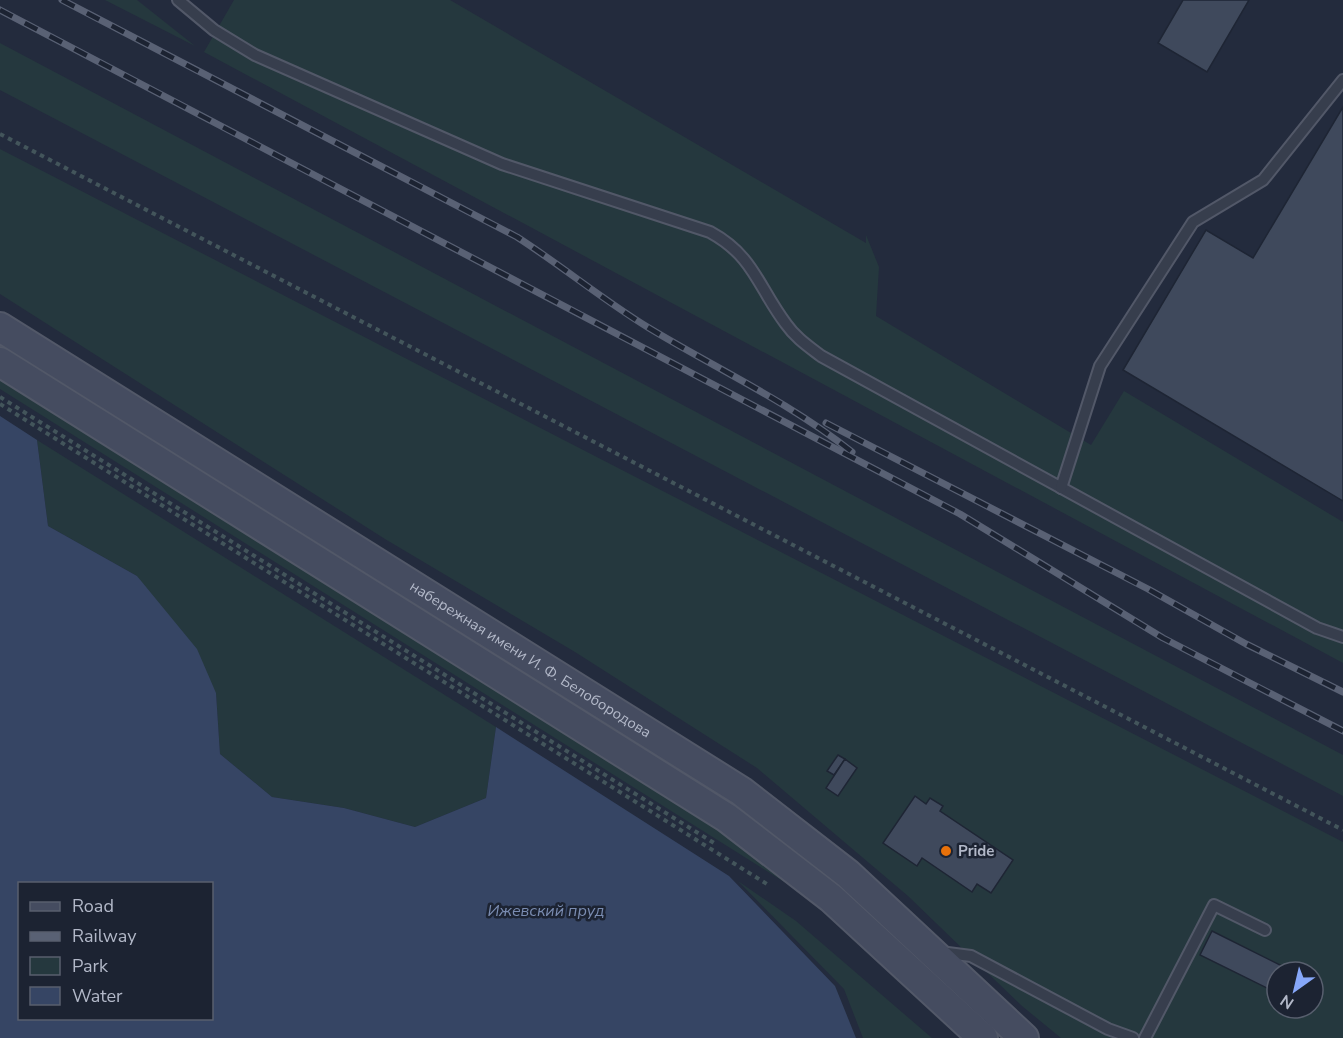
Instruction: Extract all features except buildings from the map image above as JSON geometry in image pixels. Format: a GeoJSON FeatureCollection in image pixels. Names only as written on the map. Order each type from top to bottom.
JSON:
{"type":"FeatureCollection","features":[{"type":"Feature","properties":{"kind":"main road","name":"набережная имени И. Ф. Белобородова"},"geometry":{"type":"LineString","coordinates":[[0,327],[741,792],[848,874],[1024,1038]]}},
{"type":"Feature","properties":{"kind":"main road","name":"набережная имени И. Ф. Белобородова"},"geometry":{"type":"LineString","coordinates":[[0,362],[727,818],[831,898],[983,1038]]}},
{"type":"Feature","properties":{"kind":"lane"},"geometry":{"type":"LineString","coordinates":[[178,0],[214,30],[255,55],[481,154],[719,237],[745,258],[786,324],[800,340],[821,356],[1317,628],[1343,637]]}},
{"type":"Feature","properties":{"kind":"lane"},"geometry":{"type":"LineString","coordinates":[[1061,488],[1100,366],[1193,222],[1263,180],[1343,80]]}},
{"type":"Feature","properties":{"kind":"lane"},"geometry":{"type":"LineString","coordinates":[[1145,1038],[1214,904],[1265,930]]}},
{"type":"Feature","properties":{"kind":"lane"},"geometry":{"type":"LineString","coordinates":[[931,951],[971,956],[1108,1029],[1133,1038]]}},
{"type":"Feature","properties":{"kind":"path"},"geometry":{"type":"LineString","coordinates":[[0,134],[1343,830]]}},
{"type":"Feature","properties":{"kind":"path"},"geometry":{"type":"LineString","coordinates":[[0,397],[724,849]]}},
{"type":"Feature","properties":{"kind":"path"},"geometry":{"type":"LineString","coordinates":[[0,404],[778,891]]}},
{"type":"Feature","properties":{"kind":"path"},"geometry":{"type":"LineString","coordinates":[[744,862],[764,874]]}},
{"type":"Feature","properties":{"kind":"green space"},"geometry":{"type":"Polygon","coordinates":[[[105,0],[137,0],[195,46],[105,0]]]}},
{"type":"Feature","properties":{"kind":"green space"},"geometry":{"type":"Polygon","coordinates":[[[234,0],[450,0],[866,243],[866,235],[879,267],[876,316],[1091,445],[1124,391],[1343,522],[1343,663],[204,52],[234,0]]]}},
{"type":"Feature","properties":{"kind":"green space"},"geometry":{"type":"Polygon","coordinates":[[[0,43],[1343,755],[1343,796],[0,90],[0,43]]]}},
{"type":"Feature","properties":{"kind":"green space"},"geometry":{"type":"Polygon","coordinates":[[[0,149],[1343,842],[1343,1038],[1061,1038],[1022,1006],[908,896],[757,768],[575,652],[385,539],[0,294],[0,149]]]}},
{"type":"Feature","properties":{"kind":"green space"},"geometry":{"type":"Polygon","coordinates":[[[0,378],[705,820],[808,897],[0,389],[0,378]]]}},
{"type":"Feature","properties":{"kind":"green space"},"geometry":{"type":"Polygon","coordinates":[[[37,440],[496,727],[486,798],[415,827],[344,808],[272,797],[220,754],[216,693],[137,576],[48,526],[37,440]]]}},
{"type":"Feature","properties":{"kind":"green space"},"geometry":{"type":"Polygon","coordinates":[[[738,881],[796,921],[932,1038],[863,1038],[844,989],[738,881]]]}},
{"type":"Feature","properties":{"kind":"water","name":"Ижевский пруд"},"geometry":{"type":"Polygon","coordinates":[[[0,416],[37,440],[48,526],[137,576],[197,649],[216,693],[220,754],[272,797],[344,808],[415,827],[486,798],[496,727],[729,876],[835,986],[856,1038],[0,1038],[0,416]]]}},
{"type":"Feature","properties":{"kind":"railway"},"geometry":{"type":"LineString","coordinates":[[62,0],[517,237],[632,317],[803,417],[852,452]]}},
{"type":"Feature","properties":{"kind":"railway"},"geometry":{"type":"LineString","coordinates":[[0,10],[960,514],[1163,638],[1343,731]]}},
{"type":"Feature","properties":{"kind":"railway"},"geometry":{"type":"LineString","coordinates":[[826,423],[1148,589],[1246,644],[1343,692]]}},
{"type":"Feature","properties":{"kind":"place","name":"Pride"},"geometry":{"type":"Point","coordinates":[946,851]}}]}
